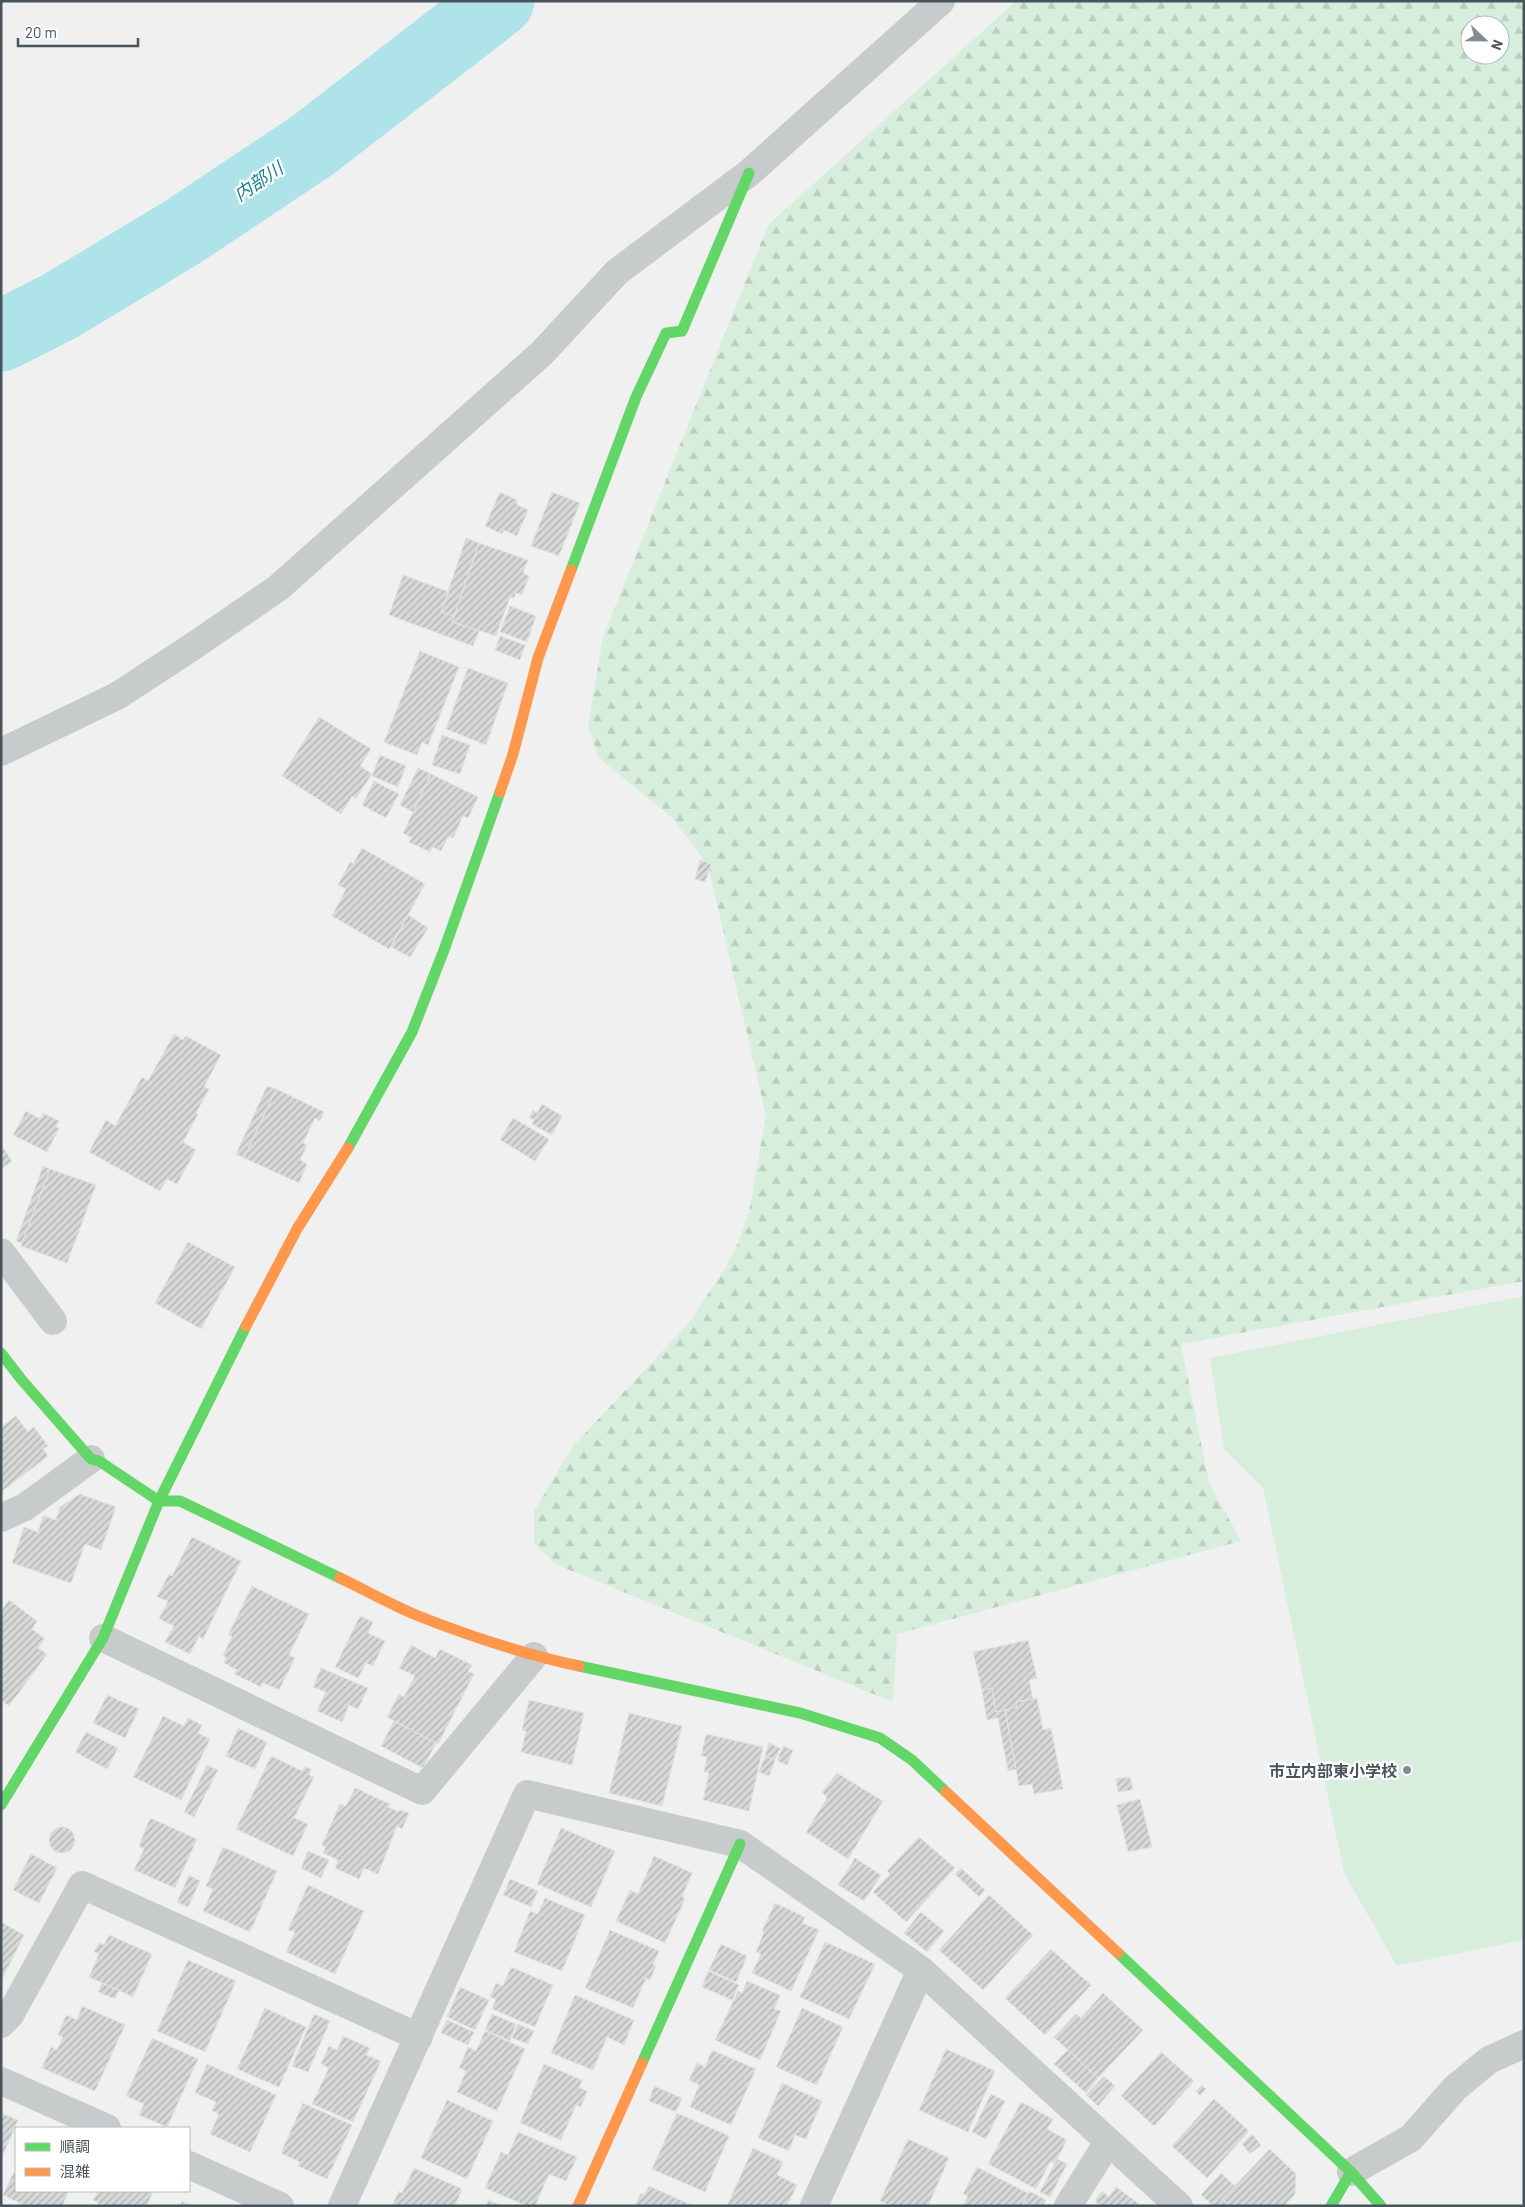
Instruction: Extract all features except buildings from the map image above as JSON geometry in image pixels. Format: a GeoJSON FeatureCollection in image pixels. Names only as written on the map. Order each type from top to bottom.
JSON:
{"type":"FeatureCollection","features":[{"type":"Feature","properties":{"kind":"street"},"geometry":{"type":"LineString","coordinates":[[1,752],[117,696],[278,588],[542,353],[617,272],[749,173],[941,1]]}},
{"type":"Feature","properties":{"kind":"street"},"geometry":{"type":"LineString","coordinates":[[1,1805],[103,1638],[160,1501],[228,1361],[297,1229],[358,1133],[412,1032],[444,950],[513,754],[538,658],[636,397],[666,333],[682,331],[749,173]]}},
{"type":"Feature","properties":{"kind":"street"},"geometry":{"type":"LineString","coordinates":[[1,1252],[53,1321]]}},
{"type":"Feature","properties":{"kind":"street"},"geometry":{"type":"LineString","coordinates":[[1,1353],[21,1379],[91,1459],[99,1461],[160,1501],[180,1501],[414,1614],[485,1641],[534,1656],[800,1713],[880,1738],[912,1760],[1351,2172],[1382,2206]]}},
{"type":"Feature","properties":{"kind":"street"},"geometry":{"type":"LineString","coordinates":[[1,1518],[25,1507],[91,1459]]}},
{"type":"Feature","properties":{"kind":"street"},"geometry":{"type":"LineString","coordinates":[[103,1638],[422,1791],[534,1656]]}},
{"type":"Feature","properties":{"kind":"street"},"geometry":{"type":"LineString","coordinates":[[342,2206],[527,1794],[740,1844],[921,1970],[1179,2206]]}},
{"type":"Feature","properties":{"kind":"street"},"geometry":{"type":"LineString","coordinates":[[578,2206],[740,1844]]}},
{"type":"Feature","properties":{"kind":"street"},"geometry":{"type":"LineString","coordinates":[[1,2024],[10,2015],[82,1885],[419,2038]]}},
{"type":"Feature","properties":{"kind":"street"},"geometry":{"type":"LineString","coordinates":[[814,2206],[921,1970]]}},
{"type":"Feature","properties":{"kind":"street"},"geometry":{"type":"LineString","coordinates":[[1331,2206],[1351,2172],[1411,2138],[1455,2088],[1489,2060],[1524,2044]]}},
{"type":"Feature","properties":{"kind":"street"},"geometry":{"type":"LineString","coordinates":[[1,2081],[105,2127]]}},
{"type":"Feature","properties":{"kind":"street"},"geometry":{"type":"LineString","coordinates":[[1068,2206],[1108,2142]]}},
{"type":"Feature","properties":{"kind":"street"},"geometry":{"type":"LineString","coordinates":[[190,2165],[280,2206]]}},
{"type":"Feature","properties":{"kind":"green space"},"geometry":{"type":"Polygon","coordinates":[[[1016,1],[1524,1],[1524,1281],[1181,1344],[1209,1482],[1241,1541],[897,1634],[893,1702],[555,1564],[534,1542],[534,1511],[573,1446],[688,1324],[724,1270],[739,1241],[749,1212],[766,1116],[708,865],[671,817],[599,758],[588,726],[603,637],[768,225],[1016,1]]]}},
{"type":"Feature","properties":{"kind":"green space","name":"市立内部東小学校"},"geometry":{"type":"Polygon","coordinates":[[[1524,1296],[1524,1940],[1397,1966],[1344,1873],[1263,1488],[1224,1449],[1210,1358],[1524,1296]]]}},
{"type":"Feature","properties":{"kind":"waterway","name":"内部川"},"geometry":{"type":"LineString","coordinates":[[1,336],[60,306],[181,233],[313,145],[499,1]]}},
{"type":"Feature","properties":{"kind":"traffic: fast"},"geometry":{"type":"LineString","coordinates":[[571,570],[636,397],[666,333],[682,331],[749,173]]}},
{"type":"Feature","properties":{"kind":"traffic: fast"},"geometry":{"type":"LineString","coordinates":[[348,1148],[412,1032],[444,950],[500,792]]}},
{"type":"Feature","properties":{"kind":"traffic: fast"},"geometry":{"type":"LineString","coordinates":[[1,1805],[103,1638],[159,1501],[246,1326]]}},
{"type":"Feature","properties":{"kind":"traffic: fast"},"geometry":{"type":"LineString","coordinates":[[1,1353],[21,1379],[91,1459],[99,1461],[159,1501],[180,1501],[340,1578]]}},
{"type":"Feature","properties":{"kind":"traffic: fast"},"geometry":{"type":"LineString","coordinates":[[579,1666],[800,1713],[880,1738],[912,1760],[946,1792]]}},
{"type":"Feature","properties":{"kind":"traffic: fast"},"geometry":{"type":"LineString","coordinates":[[642,2063],[740,1844]]}},
{"type":"Feature","properties":{"kind":"traffic: fast"},"geometry":{"type":"LineString","coordinates":[[1118,1953],[1351,2172],[1381,2206]]}},
{"type":"Feature","properties":{"kind":"traffic: fast"},"geometry":{"type":"LineString","coordinates":[[1331,2206],[1351,2172]]}},
{"type":"Feature","properties":{"kind":"traffic: slow"},"geometry":{"type":"LineString","coordinates":[[500,792],[513,754],[538,658],[571,570]]}},
{"type":"Feature","properties":{"kind":"traffic: slow"},"geometry":{"type":"LineString","coordinates":[[246,1326],[297,1229],[348,1148]]}},
{"type":"Feature","properties":{"kind":"traffic: slow"},"geometry":{"type":"LineString","coordinates":[[340,1578],[406,1611],[456,1630],[496,1644],[579,1666]]}},
{"type":"Feature","properties":{"kind":"traffic: slow"},"geometry":{"type":"LineString","coordinates":[[946,1792],[1118,1953]]}},
{"type":"Feature","properties":{"kind":"traffic: slow"},"geometry":{"type":"LineString","coordinates":[[578,2206],[642,2063]]}},
{"type":"Feature","properties":{"kind":"place","name":"市立内部東小学校"},"geometry":{"type":"Point","coordinates":[1407,1770]}}]}
